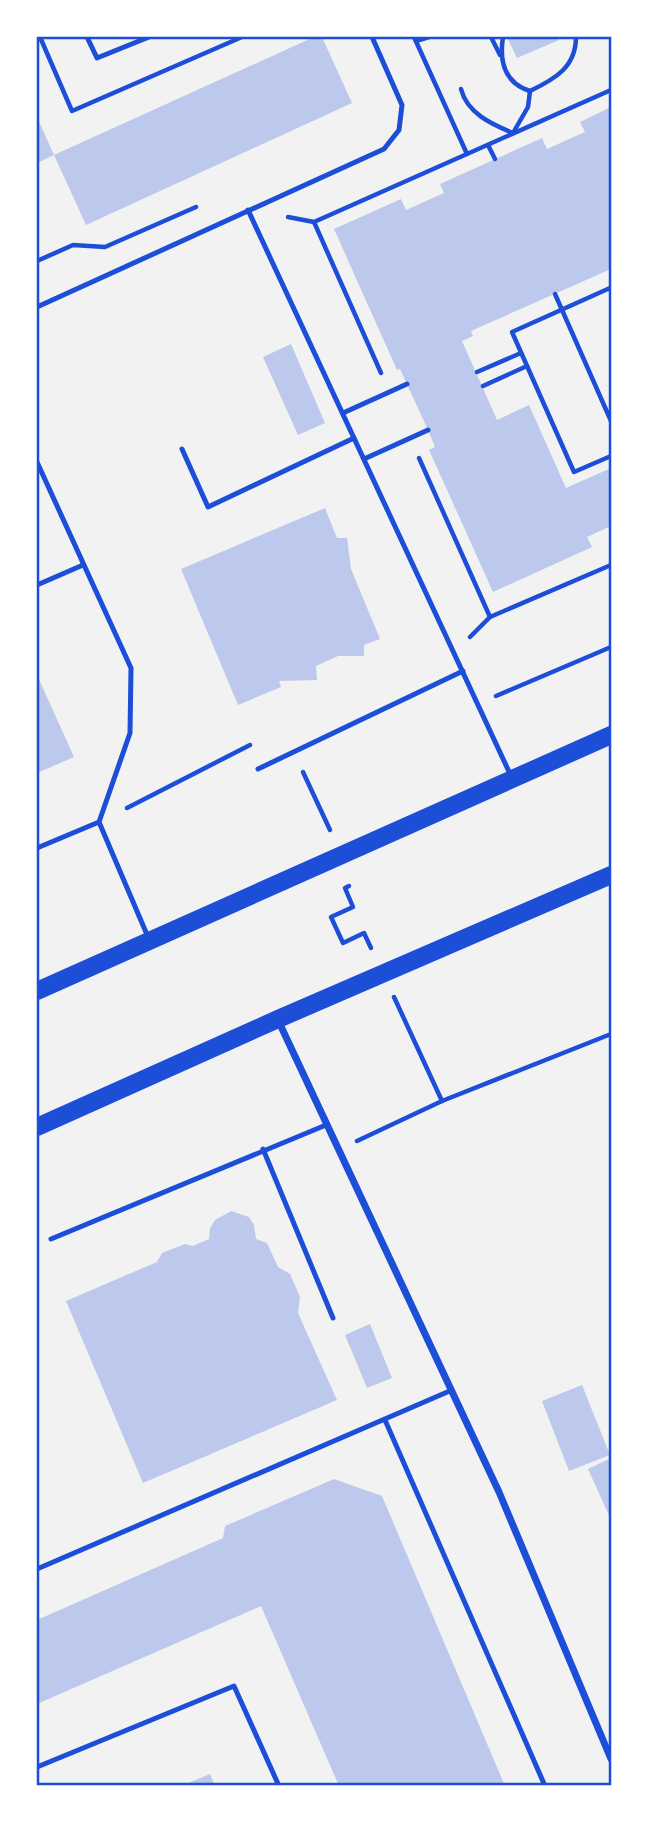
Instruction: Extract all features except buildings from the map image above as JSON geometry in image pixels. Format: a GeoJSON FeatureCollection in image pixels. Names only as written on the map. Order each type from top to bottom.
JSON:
{"type":"FeatureCollection","features":[{"type":"Feature","properties":{"kind":"main road"},"geometry":{"type":"LineString","coordinates":[[37,991],[611,734]]}},
{"type":"Feature","properties":{"kind":"main road"},"geometry":{"type":"LineString","coordinates":[[37,1127],[611,875]]}},
{"type":"Feature","properties":{"kind":"street"},"geometry":{"type":"LineString","coordinates":[[278,1019],[499,1492],[611,1759]]}},
{"type":"Feature","properties":{"kind":"lane"},"geometry":{"type":"LineString","coordinates":[[87,37],[97,58],[149,37]]}},
{"type":"Feature","properties":{"kind":"lane"},"geometry":{"type":"LineString","coordinates":[[37,307],[384,149],[399,130],[402,105],[372,37]]}},
{"type":"Feature","properties":{"kind":"lane"},"geometry":{"type":"LineString","coordinates":[[248,210],[512,779]]}},
{"type":"Feature","properties":{"kind":"lane"},"geometry":{"type":"LineString","coordinates":[[343,413],[407,384]]}},
{"type":"Feature","properties":{"kind":"lane"},"geometry":{"type":"LineString","coordinates":[[363,459],[428,430]]}},
{"type":"Feature","properties":{"kind":"lane"},"geometry":{"type":"LineString","coordinates":[[182,449],[208,507],[354,438]]}},
{"type":"Feature","properties":{"kind":"lane"},"geometry":{"type":"LineString","coordinates":[[37,462],[131,668],[130,733],[99,822],[150,941]]}},
{"type":"Feature","properties":{"kind":"lane"},"geometry":{"type":"LineString","coordinates":[[37,585],[83,565]]}},
{"type":"Feature","properties":{"kind":"lane"},"geometry":{"type":"LineString","coordinates":[[258,769],[463,671]]}},
{"type":"Feature","properties":{"kind":"lane"},"geometry":{"type":"LineString","coordinates":[[37,848],[99,822]]}},
{"type":"Feature","properties":{"kind":"lane"},"geometry":{"type":"LineString","coordinates":[[51,1240],[326,1125]]}},
{"type":"Feature","properties":{"kind":"lane"},"geometry":{"type":"LineString","coordinates":[[264,1150],[333,1318]]}},
{"type":"Feature","properties":{"kind":"lane"},"geometry":{"type":"LineString","coordinates":[[37,1569],[453,1390]]}},
{"type":"Feature","properties":{"kind":"lane"},"geometry":{"type":"LineString","coordinates":[[385,1420],[545,1786]]}},
{"type":"Feature","properties":{"kind":"lane"},"geometry":{"type":"LineString","coordinates":[[37,1767],[234,1686],[279,1786]]}},
{"type":"Feature","properties":{"kind":"path"},"geometry":{"type":"LineString","coordinates":[[40,37],[72,111],[242,37]]}},
{"type":"Feature","properties":{"kind":"path"},"geometry":{"type":"LineString","coordinates":[[429,37],[415,39],[467,154]]}},
{"type":"Feature","properties":{"kind":"path"},"geometry":{"type":"LineString","coordinates":[[491,37],[505,71],[517,87],[530,91],[550,82],[567,68],[576,50],[576,37]]}},
{"type":"Feature","properties":{"kind":"path"},"geometry":{"type":"LineString","coordinates":[[500,55],[503,37]]}},
{"type":"Feature","properties":{"kind":"path"},"geometry":{"type":"LineString","coordinates":[[461,89],[464,102],[479,115],[513,134]]}},
{"type":"Feature","properties":{"kind":"path"},"geometry":{"type":"LineString","coordinates":[[389,392],[314,222],[611,90]]}},
{"type":"Feature","properties":{"kind":"path"},"geometry":{"type":"LineString","coordinates":[[513,134],[528,107],[530,91]]}},
{"type":"Feature","properties":{"kind":"path"},"geometry":{"type":"LineString","coordinates":[[488,145],[495,159]]}},
{"type":"Feature","properties":{"kind":"path"},"geometry":{"type":"LineString","coordinates":[[37,261],[73,246],[105,247],[201,204]]}},
{"type":"Feature","properties":{"kind":"path"},"geometry":{"type":"LineString","coordinates":[[611,291],[610,288],[512,332],[574,472],[611,456]]}},
{"type":"Feature","properties":{"kind":"path"},"geometry":{"type":"LineString","coordinates":[[555,294],[611,421]]}},
{"type":"Feature","properties":{"kind":"path"},"geometry":{"type":"LineString","coordinates":[[477,372],[521,353]]}},
{"type":"Feature","properties":{"kind":"path"},"geometry":{"type":"LineString","coordinates":[[483,386],[527,366]]}},
{"type":"Feature","properties":{"kind":"path"},"geometry":{"type":"LineString","coordinates":[[410,438],[490,617]]}},
{"type":"Feature","properties":{"kind":"path"},"geometry":{"type":"LineString","coordinates":[[454,653],[490,617],[611,565]]}},
{"type":"Feature","properties":{"kind":"path"},"geometry":{"type":"LineString","coordinates":[[478,704],[611,647]]}},
{"type":"Feature","properties":{"kind":"path"},"geometry":{"type":"LineString","coordinates":[[99,822],[258,741]]}},
{"type":"Feature","properties":{"kind":"path"},"geometry":{"type":"LineString","coordinates":[[294,752],[355,883],[345,888],[353,906],[331,916],[343,943],[364,933],[442,1101]]}},
{"type":"Feature","properties":{"kind":"path"},"geometry":{"type":"LineString","coordinates":[[338,1150],[442,1101],[611,1034]]}}]}
